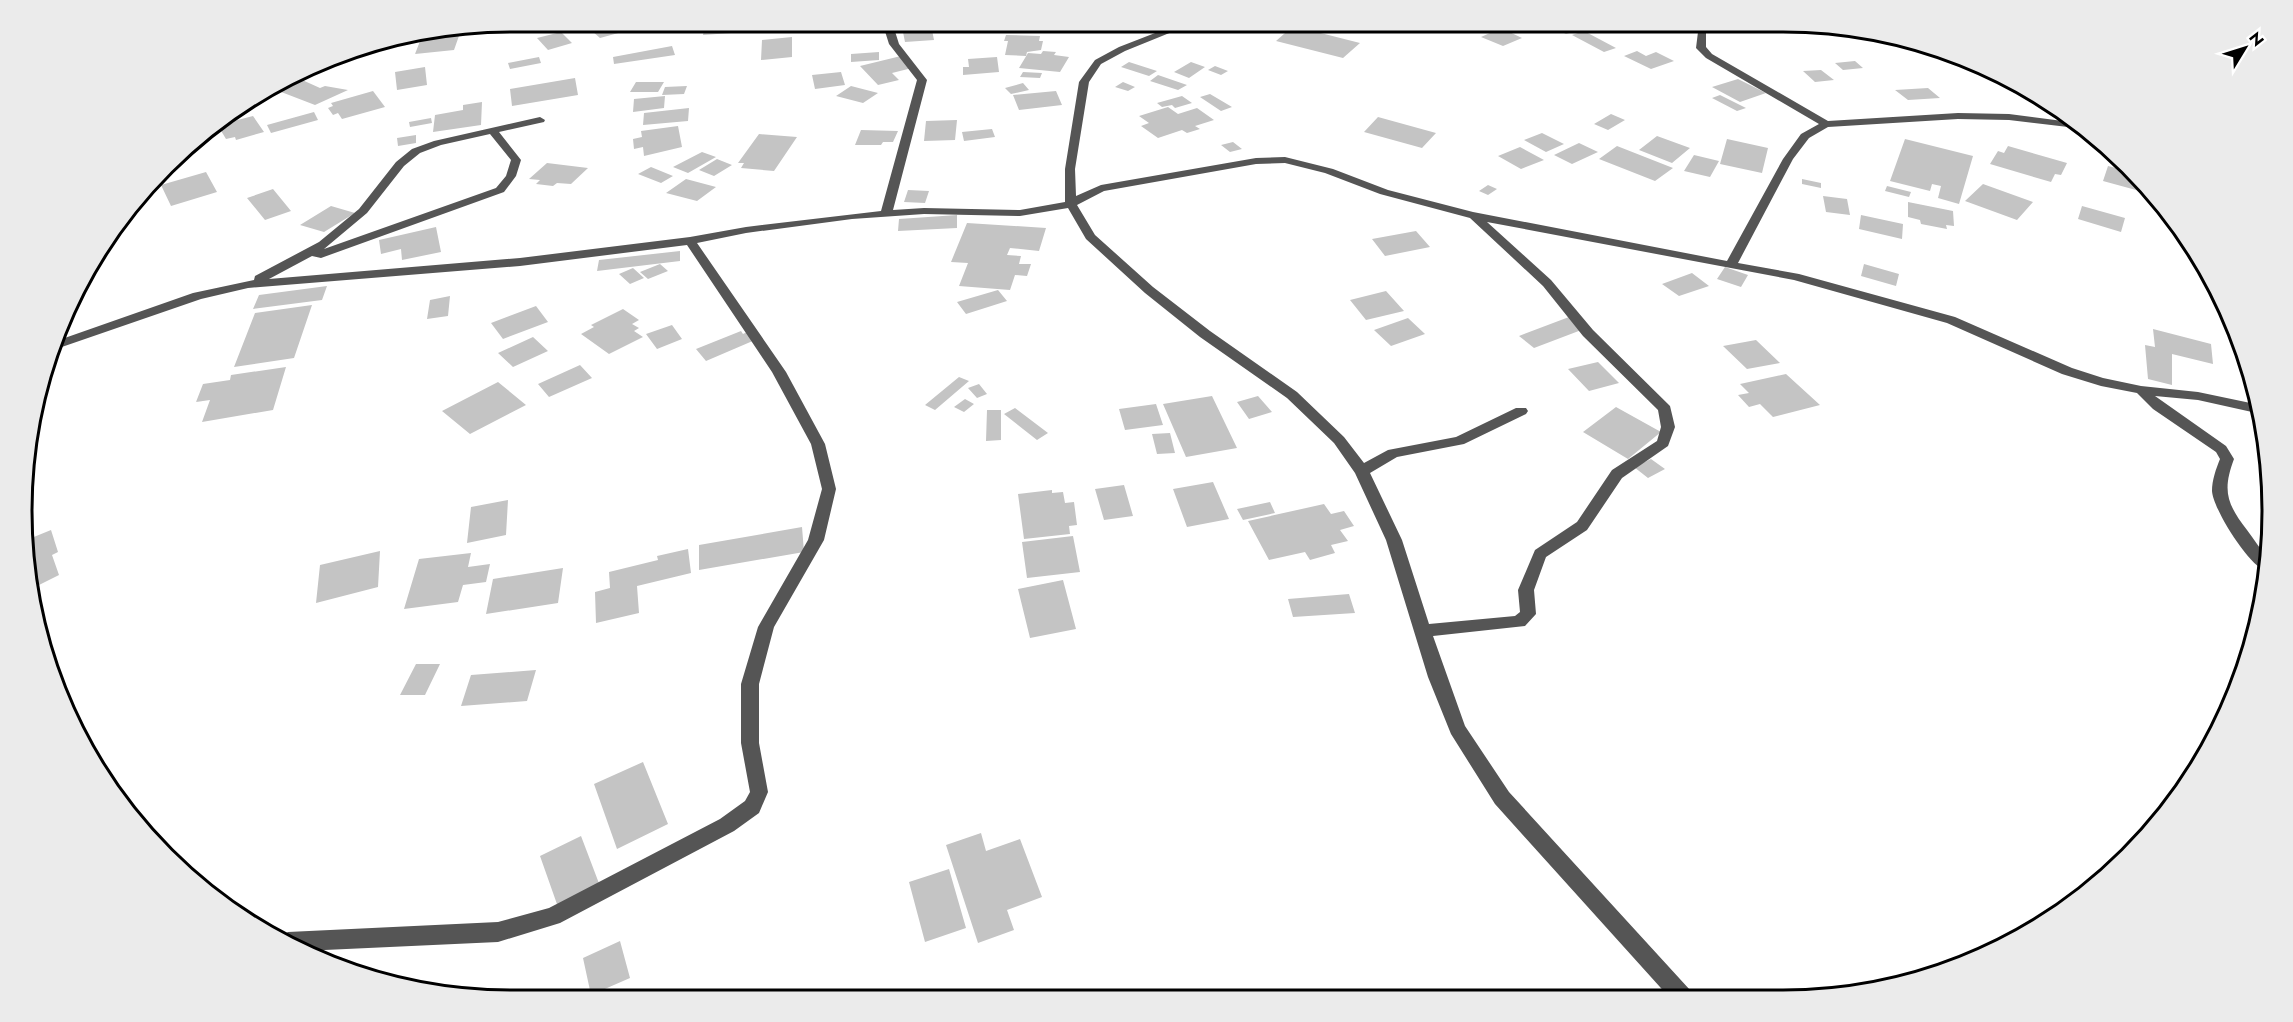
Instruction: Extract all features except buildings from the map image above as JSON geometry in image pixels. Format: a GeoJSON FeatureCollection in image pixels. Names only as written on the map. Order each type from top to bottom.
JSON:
{"type":"FeatureCollection","features":[{"type":"Feature","properties":{"kind":"street"},"geometry":{"type":"LineString","coordinates":[[886,213],[922,81],[894,44],[890,32]]}},
{"type":"Feature","properties":{"kind":"street"},"geometry":{"type":"LineString","coordinates":[[1166,32],[1122,49],[1098,63],[1084,82],[1070,169],[1071,204],[1090,237],[1149,290],[1205,334],[1292,396],[1339,440],[1362,471],[1395,540],[1422,631],[1457,729],[1502,798],[1677,990]]}},
{"type":"Feature","properties":{"kind":"street"},"geometry":{"type":"LineString","coordinates":[[1703,32],[1701,48],[1710,56],[1826,124]]}},
{"type":"Feature","properties":{"kind":"street"},"geometry":{"type":"LineString","coordinates":[[1732,263],[1788,159],[1805,136],[1826,124],[1958,116],[2009,117],[2065,125]]}},
{"type":"Feature","properties":{"kind":"street"},"geometry":{"type":"LineString","coordinates":[[248,284],[290,264],[323,244],[363,211],[400,164],[416,151],[438,143],[494,133],[540,120]]}},
{"type":"Feature","properties":{"kind":"street"},"geometry":{"type":"LineString","coordinates":[[290,264],[500,190],[511,176],[516,160],[494,133]]}},
{"type":"Feature","properties":{"kind":"street"},"geometry":{"type":"LineString","coordinates":[[62,343],[197,296],[248,284],[520,262],[886,213],[964,211],[1020,213],[1071,204],[1101,188],[1256,161],[1285,160],[1329,171],[1383,192],[1472,215],[1550,232],[1732,263],[1795,277],[1951,320],[2067,371],[2101,382],[2141,390],[2198,396],[2250,408]]}},
{"type":"Feature","properties":{"kind":"street"},"geometry":{"type":"LineString","coordinates":[[1422,631],[1520,622],[1528,614],[1526,591],[1540,554],[1582,526],[1617,474],[1663,443],[1668,427],[1665,409],[1588,333],[1547,283],[1472,215]]}},
{"type":"Feature","properties":{"kind":"street"},"geometry":{"type":"LineString","coordinates":[[300,941],[498,932],[554,916],[727,825],[752,807],[759,792],[750,743],[750,684],[766,627],[816,540],[829,489],[818,444],[779,372],[690,241]]}},
{"type":"Feature","properties":{"kind":"street"},"geometry":{"type":"LineString","coordinates":[[2141,390],[2158,406],[2221,449],[2228,459],[2222,472],[2218,493],[2224,512],[2259,556]]}},
{"type":"Feature","properties":{"kind":"street"},"geometry":{"type":"LineString","coordinates":[[1362,471],[1393,453],[1459,441],[1521,411]]}}]}
